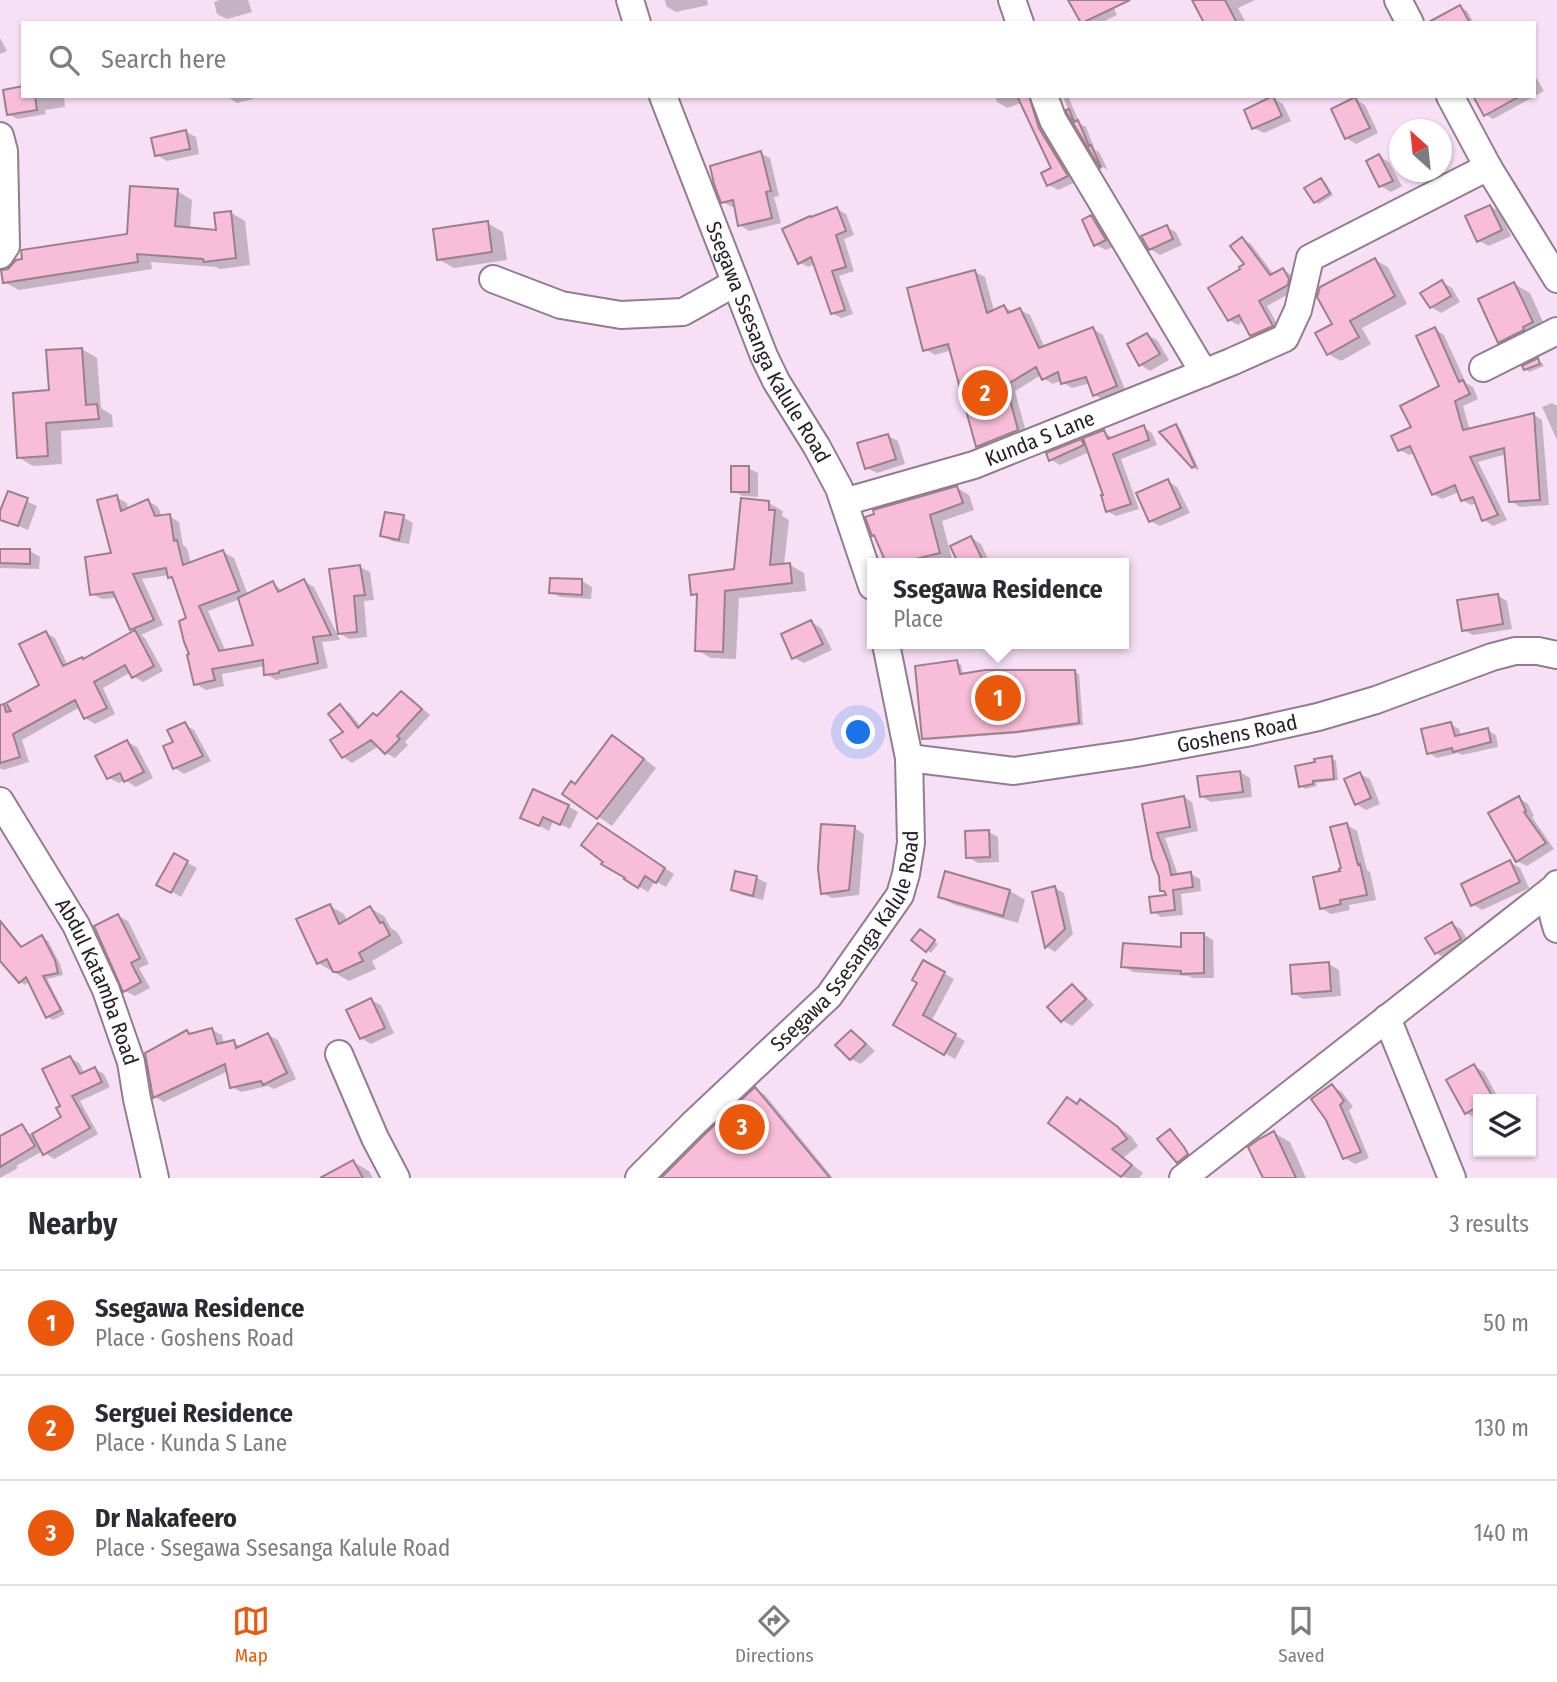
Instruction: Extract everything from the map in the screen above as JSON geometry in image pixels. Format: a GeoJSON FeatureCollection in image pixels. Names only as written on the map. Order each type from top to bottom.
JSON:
{"type":"FeatureCollection","features":[{"type":"Feature","properties":{"kind":"street"},"geometry":{"type":"LineString","coordinates":[[630,0],[636,21]]}},
{"type":"Feature","properties":{"kind":"street"},"geometry":{"type":"LineString","coordinates":[[1012,0],[1019,21]]}},
{"type":"Feature","properties":{"kind":"street"},"geometry":{"type":"LineString","coordinates":[[1398,0],[1409,21]]}},
{"type":"Feature","properties":{"kind":"street","name":"Ssegawa Ssesanga Kalule Road"},"geometry":{"type":"LineString","coordinates":[[664,98],[764,356],[839,488],[867,571]]}},
{"type":"Feature","properties":{"kind":"street"},"geometry":{"type":"LineString","coordinates":[[1045,98],[1053,120],[1204,373]]}},
{"type":"Feature","properties":{"kind":"street"},"geometry":{"type":"LineString","coordinates":[[1451,98],[1488,167],[1557,279]]}},
{"type":"Feature","properties":{"kind":"street"},"geometry":{"type":"LineString","coordinates":[[0,136],[4,151],[6,246],[0,255]]}},
{"type":"Feature","properties":{"kind":"street","name":"Kunda S Lane"},"geometry":{"type":"LineString","coordinates":[[844,502],[974,465],[1285,338],[1298,310],[1310,258],[1488,167]]}},
{"type":"Feature","properties":{"kind":"street"},"geometry":{"type":"LineString","coordinates":[[493,279],[561,305],[621,314],[683,312],[735,283]]}},
{"type":"Feature","properties":{"kind":"street"},"geometry":{"type":"LineString","coordinates":[[1483,368],[1557,331]]}},
{"type":"Feature","properties":{"kind":"street","name":"Ssegawa Ssesanga Kalule Road"},"geometry":{"type":"LineString","coordinates":[[639,1178],[829,996],[900,895],[911,843],[909,758],[887,649]]}},
{"type":"Feature","properties":{"kind":"street","name":"Goshens Road"},"geometry":{"type":"LineString","coordinates":[[909,758],[1014,771],[1136,752],[1246,733],[1318,717],[1376,700],[1515,651],[1557,654]]}},
{"type":"Feature","properties":{"kind":"street","name":"Abdul Katamba Road"},"geometry":{"type":"LineString","coordinates":[[0,802],[76,925],[106,990],[131,1062],[155,1178]]}},
{"type":"Feature","properties":{"kind":"street"},"geometry":{"type":"LineString","coordinates":[[1556,886],[1551,897],[1557,929]]}},
{"type":"Feature","properties":{"kind":"street"},"geometry":{"type":"LineString","coordinates":[[1183,1178],[1556,886]]}},
{"type":"Feature","properties":{"kind":"street"},"geometry":{"type":"LineString","coordinates":[[1387,1018],[1452,1178]]}},
{"type":"Feature","properties":{"kind":"street"},"geometry":{"type":"LineString","coordinates":[[339,1055],[375,1138],[396,1178]]}},
{"type":"Feature","properties":{"kind":"building"},"geometry":{"type":"Polygon","coordinates":[[[1068,0],[1130,0],[1085,21],[1080,21],[1068,0]]]}},
{"type":"Feature","properties":{"kind":"building"},"geometry":{"type":"Polygon","coordinates":[[[1192,0],[1225,0],[1236,21],[1203,21],[1192,0]]]}},
{"type":"Feature","properties":{"kind":"building"},"geometry":{"type":"Polygon","coordinates":[[[1460,5],[1469,21],[1431,21],[1460,5]]]}},
{"type":"Feature","properties":{"kind":"building"},"geometry":{"type":"Polygon","coordinates":[[[21,86],[21,98],[35,98],[37,110],[7,115],[3,90],[21,86]]]}},
{"type":"Feature","properties":{"kind":"building"},"geometry":{"type":"Polygon","coordinates":[[[1018,98],[1030,98],[1039,128],[1068,176],[1047,186],[1041,173],[1051,168],[1018,98]]]}},
{"type":"Feature","properties":{"kind":"building"},"geometry":{"type":"Polygon","coordinates":[[[1274,98],[1282,116],[1252,129],[1244,110],[1274,98]]]}},
{"type":"Feature","properties":{"kind":"building"},"geometry":{"type":"Polygon","coordinates":[[[1355,98],[1370,128],[1345,139],[1331,109],[1355,98]]]}},
{"type":"Feature","properties":{"kind":"building"},"geometry":{"type":"Polygon","coordinates":[[[1474,98],[1516,98],[1484,116],[1474,98]]]}},
{"type":"Feature","properties":{"kind":"building"},"geometry":{"type":"Polygon","coordinates":[[[1069,109],[1074,122],[1078,120],[1100,168],[1067,113],[1066,110],[1069,109]]]}},
{"type":"Feature","properties":{"kind":"building"},"geometry":{"type":"Polygon","coordinates":[[[186,130],[190,149],[155,156],[151,138],[186,130]]]}},
{"type":"Feature","properties":{"kind":"building"},"geometry":{"type":"Polygon","coordinates":[[[761,151],[771,191],[766,192],[772,218],[738,226],[733,200],[721,203],[710,166],[761,151]]]}},
{"type":"Feature","properties":{"kind":"building"},"geometry":{"type":"Polygon","coordinates":[[[1379,154],[1391,182],[1379,187],[1366,161],[1379,154]]]}},
{"type":"Feature","properties":{"kind":"building"},"geometry":{"type":"Polygon","coordinates":[[[1321,178],[1330,193],[1314,203],[1304,188],[1321,178]]]}},
{"type":"Feature","properties":{"kind":"building"},"geometry":{"type":"Polygon","coordinates":[[[130,186],[178,189],[175,226],[216,230],[214,213],[231,211],[236,258],[204,262],[203,259],[137,254],[138,262],[3,283],[1,270],[8,269],[16,260],[22,259],[21,250],[127,234],[130,186]]]}},
{"type":"Feature","properties":{"kind":"building"},"geometry":{"type":"Polygon","coordinates":[[[1490,205],[1502,230],[1477,242],[1465,216],[1490,205]]]}},
{"type":"Feature","properties":{"kind":"building"},"geometry":{"type":"Polygon","coordinates":[[[837,207],[846,231],[836,235],[846,267],[832,271],[845,310],[831,314],[811,257],[798,264],[782,229],[837,207]]]}},
{"type":"Feature","properties":{"kind":"building"},"geometry":{"type":"Polygon","coordinates":[[[1091,215],[1106,240],[1094,246],[1082,220],[1091,215]]]}},
{"type":"Feature","properties":{"kind":"building"},"geometry":{"type":"Polygon","coordinates":[[[488,221],[492,252],[437,260],[433,229],[488,221]]]}},
{"type":"Feature","properties":{"kind":"building"},"geometry":{"type":"Polygon","coordinates":[[[1167,225],[1173,239],[1149,250],[1141,236],[1167,225]]]}},
{"type":"Feature","properties":{"kind":"building"},"geometry":{"type":"Polygon","coordinates":[[[1242,237],[1270,275],[1283,268],[1289,279],[1288,285],[1259,301],[1273,326],[1250,336],[1239,315],[1228,321],[1208,288],[1244,264],[1230,246],[1242,237]]]}},
{"type":"Feature","properties":{"kind":"building"},"geometry":{"type":"Polygon","coordinates":[[[1375,258],[1395,296],[1350,321],[1359,337],[1327,355],[1315,333],[1332,324],[1317,297],[1320,287],[1375,258]]]}},
{"type":"Feature","properties":{"kind":"building"},"geometry":{"type":"Polygon","coordinates":[[[975,270],[987,313],[1004,305],[1008,313],[1020,308],[1039,348],[1093,327],[1117,386],[1093,396],[1086,377],[1061,384],[1058,372],[1042,380],[1036,367],[1006,385],[1018,430],[976,447],[948,344],[923,351],[907,288],[975,270]]]}},
{"type":"Feature","properties":{"kind":"building"},"geometry":{"type":"Polygon","coordinates":[[[1442,280],[1451,296],[1430,308],[1420,293],[1442,280]]]}},
{"type":"Feature","properties":{"kind":"building"},"geometry":{"type":"Polygon","coordinates":[[[1514,282],[1533,322],[1523,327],[1524,330],[1498,343],[1478,299],[1514,282]]]}},
{"type":"Feature","properties":{"kind":"building"},"geometry":{"type":"Polygon","coordinates":[[[1435,327],[1459,382],[1463,380],[1470,394],[1455,401],[1463,430],[1534,413],[1540,500],[1509,502],[1504,448],[1470,457],[1498,515],[1482,521],[1473,497],[1461,501],[1455,485],[1432,495],[1410,446],[1398,451],[1391,436],[1411,427],[1400,406],[1439,386],[1416,336],[1435,327]]]}},
{"type":"Feature","properties":{"kind":"building"},"geometry":{"type":"Polygon","coordinates":[[[1147,333],[1160,354],[1139,366],[1127,344],[1147,333]]]}},
{"type":"Feature","properties":{"kind":"building"},"geometry":{"type":"Polygon","coordinates":[[[82,348],[86,405],[97,404],[99,419],[46,423],[48,456],[17,458],[13,393],[49,390],[46,350],[82,348]]]}},
{"type":"Feature","properties":{"kind":"building"},"geometry":{"type":"Polygon","coordinates":[[[1538,358],[1540,364],[1524,370],[1522,366],[1538,358]]]}},
{"type":"Feature","properties":{"kind":"building"},"geometry":{"type":"Polygon","coordinates":[[[1176,424],[1195,466],[1192,468],[1159,432],[1176,424]]]}},
{"type":"Feature","properties":{"kind":"building"},"geometry":{"type":"Polygon","coordinates":[[[1144,425],[1149,440],[1113,454],[1131,504],[1106,512],[1103,495],[1083,438],[1104,430],[1108,439],[1144,425]]]}},
{"type":"Feature","properties":{"kind":"building"},"geometry":{"type":"Polygon","coordinates":[[[888,434],[896,459],[865,469],[857,443],[888,434]]]}},
{"type":"Feature","properties":{"kind":"building"},"geometry":{"type":"Polygon","coordinates":[[[1081,439],[1084,445],[1049,461],[1046,453],[1081,439]]]}},
{"type":"Feature","properties":{"kind":"building"},"geometry":{"type":"Polygon","coordinates":[[[731,466],[749,466],[749,492],[731,492],[731,466]]]}},
{"type":"Feature","properties":{"kind":"building"},"geometry":{"type":"Polygon","coordinates":[[[1168,479],[1181,508],[1149,522],[1136,493],[1168,479]]]}},
{"type":"Feature","properties":{"kind":"building"},"geometry":{"type":"Polygon","coordinates":[[[957,486],[963,503],[930,515],[940,553],[920,558],[884,558],[865,517],[874,514],[873,510],[957,486]]]}},
{"type":"Feature","properties":{"kind":"building"},"geometry":{"type":"Polygon","coordinates":[[[8,491],[28,498],[18,526],[0,520],[0,511],[8,491]]]}},
{"type":"Feature","properties":{"kind":"building"},"geometry":{"type":"Polygon","coordinates":[[[117,495],[121,511],[148,499],[155,516],[170,514],[174,541],[177,540],[183,565],[223,550],[239,591],[199,606],[219,651],[253,645],[238,598],[273,581],[278,592],[304,579],[331,635],[313,637],[318,663],[264,675],[263,660],[212,669],[215,680],[194,685],[187,655],[189,654],[179,621],[186,618],[172,577],[168,578],[166,568],[133,574],[154,620],[130,630],[113,592],[90,595],[85,557],[111,553],[97,500],[117,495]]]}},
{"type":"Feature","properties":{"kind":"building"},"geometry":{"type":"Polygon","coordinates":[[[741,498],[769,501],[769,510],[775,510],[770,565],[790,563],[792,583],[725,591],[723,652],[695,651],[697,594],[691,595],[689,575],[734,569],[741,498]]]}},
{"type":"Feature","properties":{"kind":"building"},"geometry":{"type":"Polygon","coordinates":[[[385,512],[404,515],[399,540],[380,536],[385,512]]]}},
{"type":"Feature","properties":{"kind":"building"},"geometry":{"type":"Polygon","coordinates":[[[971,536],[982,558],[956,558],[950,546],[971,536]]]}},
{"type":"Feature","properties":{"kind":"building"},"geometry":{"type":"Polygon","coordinates":[[[0,549],[30,549],[30,564],[0,563],[0,549]]]}},
{"type":"Feature","properties":{"kind":"building"},"geometry":{"type":"Polygon","coordinates":[[[360,565],[365,595],[354,596],[357,632],[338,634],[329,569],[360,565]]]}},
{"type":"Feature","properties":{"kind":"building"},"geometry":{"type":"Polygon","coordinates":[[[550,578],[582,579],[582,595],[549,593],[550,578]]]}},
{"type":"Feature","properties":{"kind":"building"},"geometry":{"type":"Polygon","coordinates":[[[1498,594],[1503,624],[1462,631],[1457,600],[1498,594]]]}},
{"type":"Feature","properties":{"kind":"building"},"geometry":{"type":"Polygon","coordinates":[[[811,620],[823,644],[792,659],[781,634],[811,620]]]}},
{"type":"Feature","properties":{"kind":"building"},"geometry":{"type":"Polygon","coordinates":[[[135,630],[154,666],[132,678],[125,665],[94,682],[107,708],[84,719],[75,700],[13,734],[20,757],[0,763],[0,705],[4,704],[6,712],[11,711],[6,703],[39,685],[19,644],[46,631],[63,666],[82,657],[83,659],[135,630]]]}},
{"type":"Feature","properties":{"kind":"building"},"geometry":{"type":"Polygon","coordinates":[[[957,660],[960,674],[985,670],[1075,670],[1079,723],[1016,732],[922,739],[915,666],[957,660]]]}},
{"type":"Feature","properties":{"kind":"building"},"geometry":{"type":"Polygon","coordinates":[[[401,691],[422,709],[397,736],[400,739],[385,754],[371,740],[342,758],[330,740],[343,732],[328,714],[340,704],[358,728],[373,713],[377,716],[401,691]]]}},
{"type":"Feature","properties":{"kind":"building"},"geometry":{"type":"Polygon","coordinates":[[[185,722],[203,756],[173,769],[163,746],[173,742],[167,730],[185,722]]]}},
{"type":"Feature","properties":{"kind":"building"},"geometry":{"type":"Polygon","coordinates":[[[1451,722],[1455,736],[1488,728],[1491,742],[1453,752],[1452,748],[1427,754],[1421,729],[1451,722]]]}},
{"type":"Feature","properties":{"kind":"building"},"geometry":{"type":"Polygon","coordinates":[[[612,735],[644,759],[597,819],[562,794],[571,781],[575,784],[612,735]]]}},
{"type":"Feature","properties":{"kind":"building"},"geometry":{"type":"Polygon","coordinates":[[[127,740],[144,772],[124,782],[120,773],[107,779],[95,756],[127,740]]]}},
{"type":"Feature","properties":{"kind":"building"},"geometry":{"type":"Polygon","coordinates":[[[1332,756],[1334,779],[1313,781],[1313,784],[1299,787],[1295,766],[1332,756]]]}},
{"type":"Feature","properties":{"kind":"building"},"geometry":{"type":"Polygon","coordinates":[[[1240,771],[1243,792],[1200,797],[1197,776],[1240,771]]]}},
{"type":"Feature","properties":{"kind":"building"},"geometry":{"type":"Polygon","coordinates":[[[1360,772],[1371,798],[1355,805],[1344,779],[1360,772]]]}},
{"type":"Feature","properties":{"kind":"building"},"geometry":{"type":"Polygon","coordinates":[[[533,789],[569,805],[560,825],[543,817],[539,826],[520,818],[533,789]]]}},
{"type":"Feature","properties":{"kind":"building"},"geometry":{"type":"Polygon","coordinates":[[[1184,796],[1190,827],[1157,833],[1171,875],[1191,872],[1193,887],[1173,890],[1175,910],[1151,913],[1149,897],[1166,895],[1164,891],[1160,891],[1142,804],[1184,796]]]}},
{"type":"Feature","properties":{"kind":"building"},"geometry":{"type":"Polygon","coordinates":[[[1519,796],[1526,811],[1524,812],[1546,843],[1516,862],[1488,813],[1519,796]]]}},
{"type":"Feature","properties":{"kind":"building"},"geometry":{"type":"Polygon","coordinates":[[[598,823],[665,868],[656,883],[645,876],[638,888],[601,864],[603,862],[581,845],[598,823]]]}},
{"type":"Feature","properties":{"kind":"building"},"geometry":{"type":"Polygon","coordinates":[[[1347,823],[1367,895],[1340,900],[1341,904],[1320,909],[1313,877],[1340,871],[1330,827],[1347,823]]]}},
{"type":"Feature","properties":{"kind":"building"},"geometry":{"type":"Polygon","coordinates":[[[821,824],[855,826],[849,890],[821,894],[818,869],[821,824]]]}},
{"type":"Feature","properties":{"kind":"building"},"geometry":{"type":"Polygon","coordinates":[[[989,830],[990,857],[966,858],[965,831],[989,830]]]}},
{"type":"Feature","properties":{"kind":"building"},"geometry":{"type":"Polygon","coordinates":[[[174,853],[188,861],[171,893],[156,885],[174,853]]]}},
{"type":"Feature","properties":{"kind":"building"},"geometry":{"type":"Polygon","coordinates":[[[1510,860],[1520,882],[1471,906],[1461,884],[1510,860]]]}},
{"type":"Feature","properties":{"kind":"building"},"geometry":{"type":"Polygon","coordinates":[[[735,871],[757,876],[753,896],[731,890],[735,871]]]}},
{"type":"Feature","properties":{"kind":"building"},"geometry":{"type":"Polygon","coordinates":[[[945,871],[1010,890],[1003,916],[938,897],[945,871]]]}},
{"type":"Feature","properties":{"kind":"building"},"geometry":{"type":"Polygon","coordinates":[[[1055,886],[1065,929],[1045,948],[1032,892],[1055,886]]]}},
{"type":"Feature","properties":{"kind":"building"},"geometry":{"type":"Polygon","coordinates":[[[330,904],[339,924],[370,906],[390,935],[359,953],[363,961],[339,972],[333,972],[327,959],[317,964],[296,919],[330,904]]]}},
{"type":"Feature","properties":{"kind":"building"},"geometry":{"type":"Polygon","coordinates":[[[118,914],[140,958],[131,963],[141,982],[123,992],[94,926],[118,914]]]}},
{"type":"Feature","properties":{"kind":"building"},"geometry":{"type":"Polygon","coordinates":[[[0,921],[21,947],[42,935],[55,960],[58,973],[43,976],[61,1010],[46,1018],[26,977],[19,983],[0,961],[0,921]]]}},
{"type":"Feature","properties":{"kind":"building"},"geometry":{"type":"Polygon","coordinates":[[[1452,922],[1461,939],[1435,954],[1425,938],[1452,922]]]}},
{"type":"Feature","properties":{"kind":"building"},"geometry":{"type":"Polygon","coordinates":[[[920,929],[935,940],[926,952],[911,940],[920,929]]]}},
{"type":"Feature","properties":{"kind":"building"},"geometry":{"type":"Polygon","coordinates":[[[1181,933],[1204,933],[1204,973],[1181,974],[1181,971],[1121,967],[1123,943],[1181,947],[1181,933]]]}},
{"type":"Feature","properties":{"kind":"building"},"geometry":{"type":"Polygon","coordinates":[[[923,960],[945,972],[923,1015],[956,1034],[944,1055],[893,1025],[917,983],[912,980],[923,960]]]}},
{"type":"Feature","properties":{"kind":"building"},"geometry":{"type":"Polygon","coordinates":[[[1329,962],[1331,991],[1292,994],[1290,965],[1329,962]]]}},
{"type":"Feature","properties":{"kind":"building"},"geometry":{"type":"Polygon","coordinates":[[[1072,984],[1086,999],[1061,1022],[1047,1007],[1072,984]]]}},
{"type":"Feature","properties":{"kind":"building"},"geometry":{"type":"Polygon","coordinates":[[[371,998],[385,1028],[360,1039],[346,1010],[371,998]]]}},
{"type":"Feature","properties":{"kind":"building"},"geometry":{"type":"Polygon","coordinates":[[[212,1028],[217,1044],[234,1040],[236,1048],[268,1033],[287,1073],[263,1085],[261,1081],[230,1088],[225,1064],[153,1098],[145,1053],[187,1030],[189,1034],[212,1028]]]}},
{"type":"Feature","properties":{"kind":"building"},"geometry":{"type":"Polygon","coordinates":[[[851,1030],[866,1044],[850,1060],[835,1045],[851,1030]]]}},
{"type":"Feature","properties":{"kind":"building"},"geometry":{"type":"Polygon","coordinates":[[[70,1056],[80,1074],[95,1067],[102,1082],[72,1096],[90,1128],[43,1155],[32,1134],[61,1117],[56,1108],[60,1106],[42,1069],[70,1056]]]}},
{"type":"Feature","properties":{"kind":"building"},"geometry":{"type":"Polygon","coordinates":[[[1474,1064],[1491,1094],[1473,1094],[1473,1109],[1465,1114],[1446,1080],[1474,1064]]]}},
{"type":"Feature","properties":{"kind":"building"},"geometry":{"type":"Polygon","coordinates":[[[1332,1084],[1344,1101],[1340,1105],[1361,1152],[1343,1159],[1326,1120],[1311,1099],[1332,1084]]]}},
{"type":"Feature","properties":{"kind":"building"},"geometry":{"type":"Polygon","coordinates":[[[755,1087],[830,1178],[661,1178],[704,1135],[755,1087]]]}},
{"type":"Feature","properties":{"kind":"building"},"geometry":{"type":"Polygon","coordinates":[[[1067,1097],[1077,1104],[1080,1099],[1118,1127],[1127,1139],[1112,1149],[1132,1165],[1121,1177],[1048,1123],[1067,1097]]]}},
{"type":"Feature","properties":{"kind":"building"},"geometry":{"type":"Polygon","coordinates":[[[22,1124],[35,1146],[0,1167],[0,1136],[22,1124]]]}},
{"type":"Feature","properties":{"kind":"building"},"geometry":{"type":"Polygon","coordinates":[[[1170,1129],[1188,1154],[1177,1163],[1157,1139],[1170,1129]]]}},
{"type":"Feature","properties":{"kind":"building"},"geometry":{"type":"Polygon","coordinates":[[[1274,1131],[1296,1178],[1263,1178],[1248,1147],[1274,1131]]]}},
{"type":"Feature","properties":{"kind":"building"},"geometry":{"type":"Polygon","coordinates":[[[353,1160],[363,1178],[320,1178],[353,1160]]]}},
{"type":"Feature","properties":{"kind":"place","name":"Serguei Residence"},"geometry":{"type":"Point","coordinates":[985,393]}},
{"type":"Feature","properties":{"kind":"place","name":"Ssegawa Residence"},"geometry":{"type":"Point","coordinates":[998,698]}},
{"type":"Feature","properties":{"kind":"place","name":"Dr Nakafeero"},"geometry":{"type":"Point","coordinates":[742,1127]}}]}
